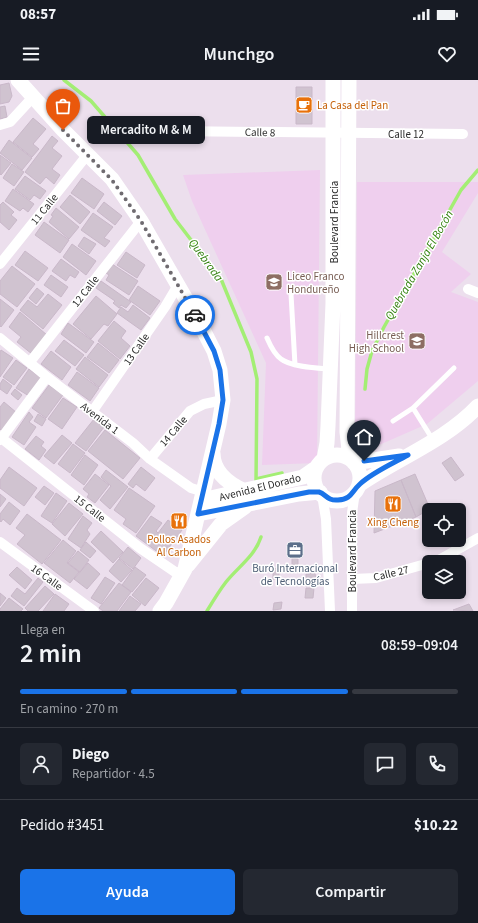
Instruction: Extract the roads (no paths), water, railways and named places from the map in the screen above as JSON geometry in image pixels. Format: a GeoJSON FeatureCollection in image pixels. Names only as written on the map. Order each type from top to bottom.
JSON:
{"type":"FeatureCollection","features":[{"type":"Feature","properties":{"kind":"street"},"geometry":{"type":"LineString","coordinates":[[18,80],[63,130],[112,180],[141,221],[198,320],[214,351],[220,370],[223,400],[214,446],[183,573]]}},
{"type":"Feature","properties":{"kind":"street","name":"Boulevard Francia"},"geometry":{"type":"LineString","coordinates":[[320,464],[327,443],[331,369],[334,80]]}},
{"type":"Feature","properties":{"kind":"street","name":"Boulevard Francia"},"geometry":{"type":"LineString","coordinates":[[349,80],[347,432],[352,461]]}},
{"type":"Feature","properties":{"kind":"street"},"geometry":{"type":"LineString","coordinates":[[0,134],[5,124],[33,97]]}},
{"type":"Feature","properties":{"kind":"street","name":"Calle 8"},"geometry":{"type":"LineString","coordinates":[[170,131],[349,133]]}},
{"type":"Feature","properties":{"kind":"street","name":"Calle 12"},"geometry":{"type":"LineString","coordinates":[[349,133],[463,134]]}},
{"type":"Feature","properties":{"kind":"street","name":"11 Calle"},"geometry":{"type":"LineString","coordinates":[[0,264],[88,154]]}},
{"type":"Feature","properties":{"kind":"street","name":"12 Calle"},"geometry":{"type":"LineString","coordinates":[[30,362],[141,221]]}},
{"type":"Feature","properties":{"kind":"street","name":"13 Calle"},"geometry":{"type":"LineString","coordinates":[[92,412],[165,308],[178,285]]}},
{"type":"Feature","properties":{"kind":"street"},"geometry":{"type":"LineString","coordinates":[[468,288],[478,292]]}},
{"type":"Feature","properties":{"kind":"street","name":"Avenida 1"},"geometry":{"type":"LineString","coordinates":[[0,338],[150,458],[191,488],[201,502]]}},
{"type":"Feature","properties":{"kind":"street"},"geometry":{"type":"LineString","coordinates":[[0,438],[47,377]]}},
{"type":"Feature","properties":{"kind":"street","name":"14 Calle"},"geometry":{"type":"LineString","coordinates":[[150,458],[190,411],[204,404],[223,400]]}},
{"type":"Feature","properties":{"kind":"street"},"geometry":{"type":"LineString","coordinates":[[357,488],[359,473],[352,461],[344,456],[337,455],[330,456],[320,464],[314,481],[321,494],[328,499],[343,500],[350,497],[357,488],[379,471],[434,441],[470,414],[478,406]]}},
{"type":"Feature","properties":{"kind":"street","name":"15 Calle"},"geometry":{"type":"LineString","coordinates":[[0,438],[140,548],[183,573]]}},
{"type":"Feature","properties":{"kind":"street"},"geometry":{"type":"LineString","coordinates":[[160,611],[183,573],[221,524],[249,497],[227,482],[220,475],[215,466],[213,456],[214,446]]}},
{"type":"Feature","properties":{"kind":"street"},"geometry":{"type":"LineString","coordinates":[[352,461],[408,455]]}},
{"type":"Feature","properties":{"kind":"street","name":"Avenida El Dorado"},"geometry":{"type":"LineString","coordinates":[[249,497],[303,477],[320,464]]}},
{"type":"Feature","properties":{"kind":"street","name":"Boulevard Francia"},"geometry":{"type":"LineString","coordinates":[[352,611],[352,513],[357,488]]}},
{"type":"Feature","properties":{"kind":"street","name":"Boulevard Francia"},"geometry":{"type":"LineString","coordinates":[[321,494],[326,518],[330,611]]}},
{"type":"Feature","properties":{"kind":"street","name":"Avenida El Dorado"},"geometry":{"type":"LineString","coordinates":[[201,502],[249,497],[321,494]]}},
{"type":"Feature","properties":{"kind":"street"},"geometry":{"type":"LineString","coordinates":[[448,555],[478,538]]}},
{"type":"Feature","properties":{"kind":"street","name":"16 Calle"},"geometry":{"type":"LineString","coordinates":[[0,542],[94,611]]}},
{"type":"Feature","properties":{"kind":"street","name":"Calle 27"},"geometry":{"type":"LineString","coordinates":[[352,579],[376,578],[422,566]]}},
{"type":"Feature","properties":{"kind":"lane"},"geometry":{"type":"LineString","coordinates":[[296,365],[291,294],[294,291],[333,290]]}},
{"type":"Feature","properties":{"kind":"lane"},"geometry":{"type":"LineString","coordinates":[[267,338],[276,354],[287,363],[331,369]]}},
{"type":"Feature","properties":{"kind":"lane"},"geometry":{"type":"LineString","coordinates":[[393,421],[413,408],[454,368]]}},
{"type":"Feature","properties":{"kind":"lane"},"geometry":{"type":"LineString","coordinates":[[413,408],[434,441]]}},
{"type":"Feature","properties":{"kind":"waterway","name":"Quebrada"},"geometry":{"type":"LineString","coordinates":[[64,80],[91,101],[138,155],[175,219],[221,279],[251,352],[257,379],[256,482]]}},
{"type":"Feature","properties":{"kind":"waterway","name":"Quebrada Zanja El Bocón"},"geometry":{"type":"LineString","coordinates":[[365,389],[367,369],[372,351],[384,327],[461,190],[478,170]]}},
{"type":"Feature","properties":{"kind":"waterway","name":"Quebrada Zanja El Bocón"},"geometry":{"type":"LineString","coordinates":[[256,479],[282,473]]}},
{"type":"Feature","properties":{"kind":"waterway","name":"Quebrada Zanja El Bocón"},"geometry":{"type":"LineString","coordinates":[[207,611],[218,592],[255,550],[261,537]]}},
{"type":"Feature","properties":{"kind":"place","name":"La Casa del Pan"},"geometry":{"type":"Point","coordinates":[304,105]}},
{"type":"Feature","properties":{"kind":"place","name":"Mercadito M & M"},"geometry":{"type":"Point","coordinates":[63,130]}},
{"type":"Feature","properties":{"kind":"place","name":"Liceo Franco Hondureño"},"geometry":{"type":"Point","coordinates":[274,282]}},
{"type":"Feature","properties":{"kind":"place","name":"Hillcrest High School"},"geometry":{"type":"Point","coordinates":[417,341]}},
{"type":"Feature","properties":{"kind":"place","name":"Xing Cheng"},"geometry":{"type":"Point","coordinates":[393,504]}},
{"type":"Feature","properties":{"kind":"place","name":"Pollos Asados Al Carbon"},"geometry":{"type":"Point","coordinates":[179,521]}},
{"type":"Feature","properties":{"kind":"place","name":"Buró Internacional de Tecnologías"},"geometry":{"type":"Point","coordinates":[295,550]}}]}
